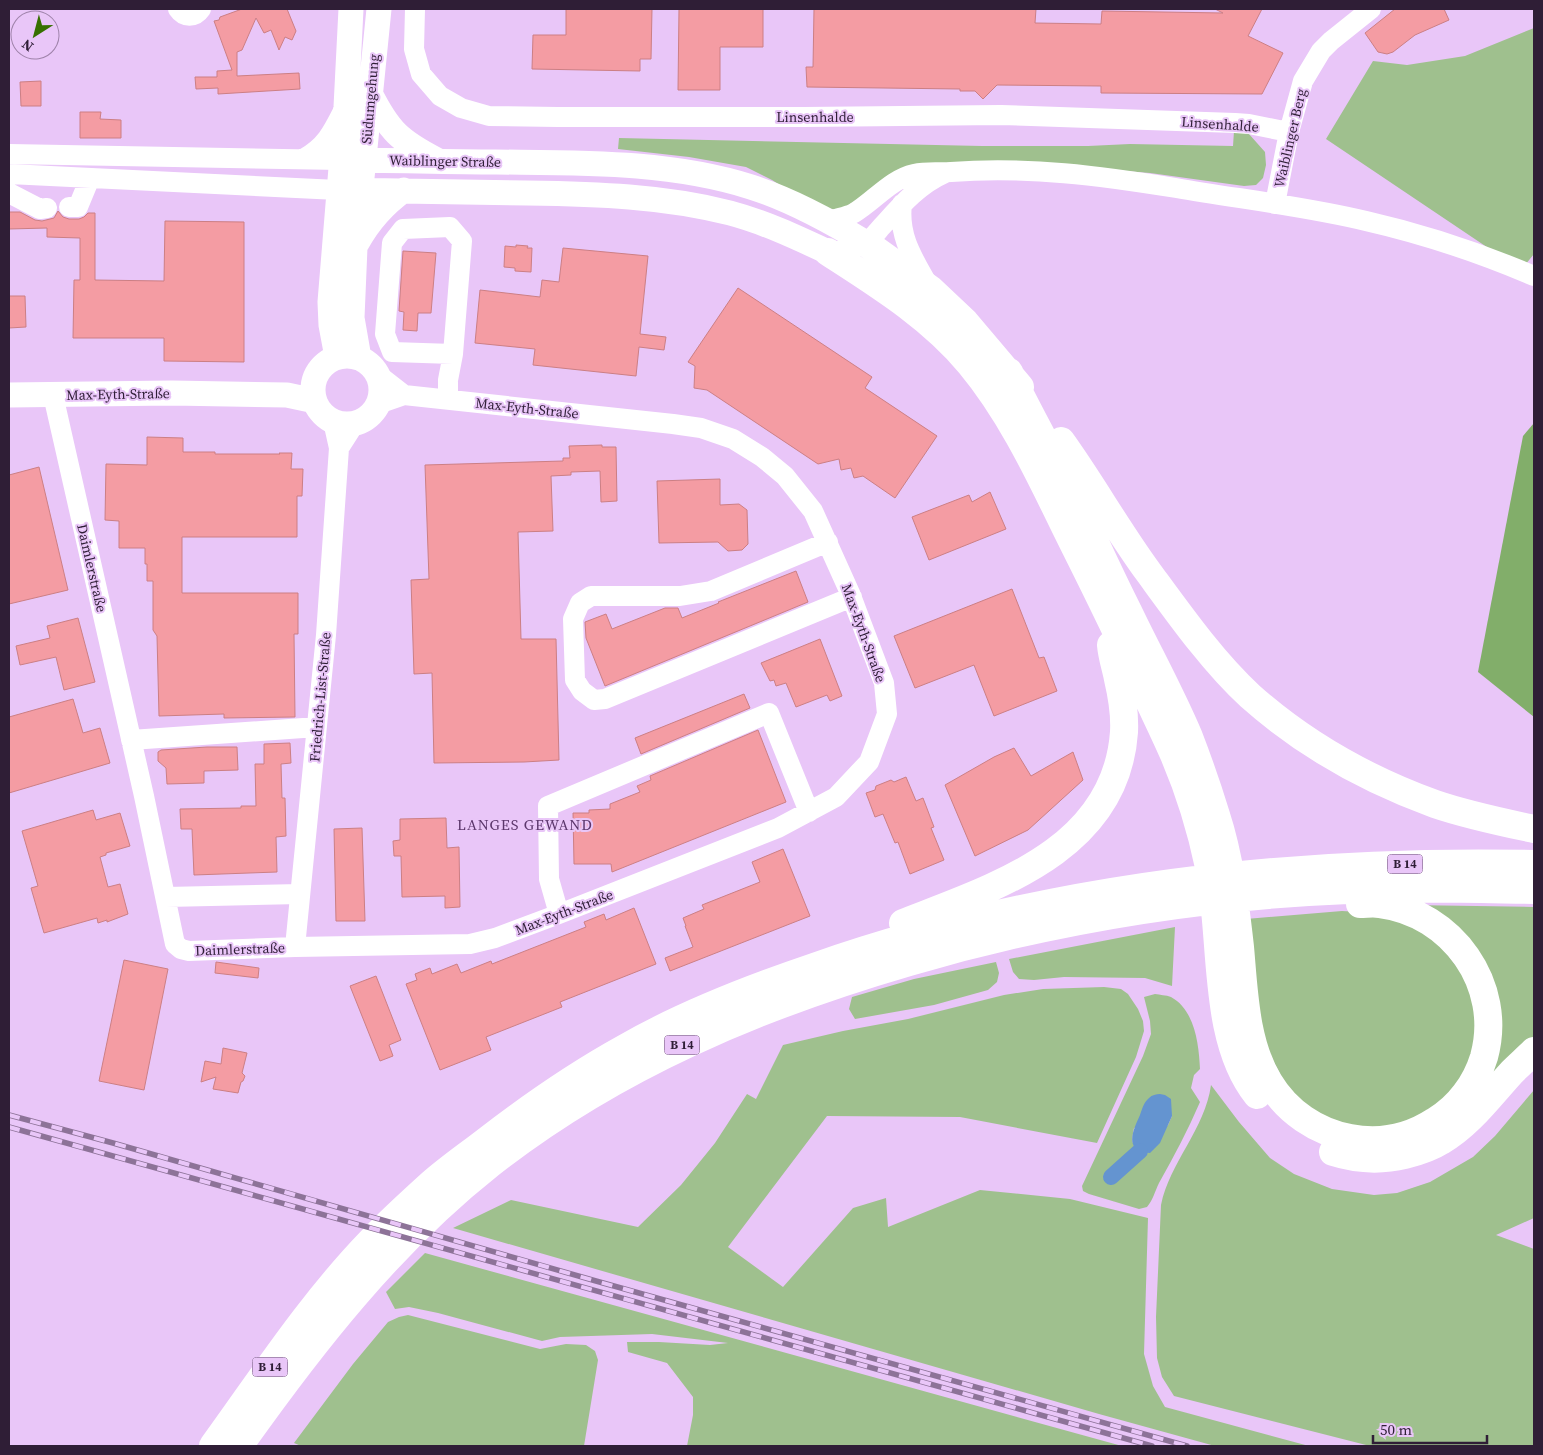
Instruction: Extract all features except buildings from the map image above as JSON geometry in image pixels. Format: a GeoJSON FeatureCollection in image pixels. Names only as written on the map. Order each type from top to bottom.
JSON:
{"type":"FeatureCollection","features":[{"type":"Feature","properties":{"kind":"highway"},"geometry":{"type":"LineString","coordinates":[[866,243],[930,289],[965,322],[1009,372],[1038,408],[1066,448],[1148,572],[1217,660],[1249,695],[1278,720],[1316,748],[1351,768],[1437,804],[1482,818],[1534,829]]}},
{"type":"Feature","properties":{"kind":"highway"},"geometry":{"type":"LineString","coordinates":[[828,252],[889,292],[920,315],[946,338],[970,364],[994,397],[1042,480],[1108,612],[1174,756],[1194,811],[1209,868],[1217,923],[1225,1015],[1232,1045],[1254,1091],[1273,1115],[1295,1135],[1319,1147],[1348,1157],[1372,1160],[1418,1152],[1441,1141],[1454,1131],[1478,1110],[1534,1051]]}},
{"type":"Feature","properties":{"kind":"highway"},"geometry":{"type":"LineString","coordinates":[[1009,372],[1156,667],[1188,736],[1204,779],[1218,820],[1229,866],[1251,1033],[1258,1058],[1269,1082],[1298,1116],[1317,1128],[1339,1136],[1362,1141],[1383,1140],[1398,1138],[1425,1128],[1457,1104],[1471,1086],[1481,1067],[1487,1045],[1488,1022],[1486,998],[1478,975],[1466,955],[1451,938],[1430,922],[1406,911],[1380,904],[1315,904],[1279,882]]}},
{"type":"Feature","properties":{"kind":"highway"},"geometry":{"type":"LineString","coordinates":[[857,952],[897,925],[961,900],[1029,869],[1053,853],[1077,833],[1094,814],[1114,777],[1124,732],[1124,707],[1111,650],[1108,612]]}},
{"type":"Feature","properties":{"kind":"highway","name":"B 14"},"geometry":{"type":"LineString","coordinates":[[212,1446],[283,1348],[340,1294],[393,1253],[443,1189],[530,1107],[626,1047],[725,1000],[857,952],[933,930],[1006,912],[1279,882],[1354,866],[1456,862],[1534,864]]}},
{"type":"Feature","properties":{"kind":"highway","name":"B 14"},"geometry":{"type":"LineString","coordinates":[[1279,882],[1350,890],[1457,888],[1534,890]]}},
{"type":"Feature","properties":{"kind":"highway","name":"B 14"},"geometry":{"type":"LineString","coordinates":[[443,1189],[490,1165],[543,1125],[592,1094],[653,1060],[734,1022],[866,974],[950,950],[1073,921],[1170,894]]}},
{"type":"Feature","properties":{"kind":"highway","name":"B 14"},"geometry":{"type":"LineString","coordinates":[[239,1446],[312,1346],[340,1294]]}},
{"type":"Feature","properties":{"kind":"main road","name":"Südumgehung"},"geometry":{"type":"LineString","coordinates":[[351,9],[346,107],[353,160]]}},
{"type":"Feature","properties":{"kind":"main road","name":"Südumgehung"},"geometry":{"type":"LineString","coordinates":[[349,190],[353,160],[370,93],[378,9]]}},
{"type":"Feature","properties":{"kind":"main road"},"geometry":{"type":"LineString","coordinates":[[370,93],[392,131],[415,148],[441,162]]}},
{"type":"Feature","properties":{"kind":"main road","name":"Waiblinger Straße"},"geometry":{"type":"LineString","coordinates":[[353,160],[608,164],[675,170],[710,176],[752,187],[829,221],[866,243]]}},
{"type":"Feature","properties":{"kind":"main road"},"geometry":{"type":"LineString","coordinates":[[349,190],[573,194],[638,198],[682,204],[730,214],[777,229],[828,252]]}},
{"type":"Feature","properties":{"kind":"main road"},"geometry":{"type":"LineString","coordinates":[[348,365],[355,247],[349,190]]}},
{"type":"Feature","properties":{"kind":"main road"},"geometry":{"type":"LineString","coordinates":[[348,365],[313,383],[315,401],[324,415],[344,422],[364,420],[378,404],[381,386],[348,365],[331,325],[330,302],[349,190]]}},
{"type":"Feature","properties":{"kind":"main road"},"geometry":{"type":"LineString","coordinates":[[355,247],[376,213],[404,190]]}},
{"type":"Feature","properties":{"kind":"main road"},"geometry":{"type":"LineString","coordinates":[[287,395],[348,365]]}},
{"type":"Feature","properties":{"kind":"main road","name":"Max-Eyth-Straße"},"geometry":{"type":"LineString","coordinates":[[9,395],[172,393],[287,395],[315,401]]}},
{"type":"Feature","properties":{"kind":"street"},"geometry":{"type":"LineString","coordinates":[[178,9],[188,16],[196,14],[200,9]]}},
{"type":"Feature","properties":{"kind":"street","name":"Linsenhalde"},"geometry":{"type":"LineString","coordinates":[[415,9],[414,49],[421,74],[440,96],[461,108],[489,116],[1002,115],[1235,123],[1289,132]]}},
{"type":"Feature","properties":{"kind":"street","name":"Waiblinger Berg"},"geometry":{"type":"LineString","coordinates":[[1275,204],[1289,132],[1303,81],[1321,51],[1371,9]]}},
{"type":"Feature","properties":{"kind":"street"},"geometry":{"type":"LineString","coordinates":[[303,159],[313,154],[325,143],[346,107]]}},
{"type":"Feature","properties":{"kind":"street","name":"Waiblinger Straße"},"geometry":{"type":"LineString","coordinates":[[9,154],[353,160]]}},
{"type":"Feature","properties":{"kind":"street"},"geometry":{"type":"LineString","coordinates":[[829,221],[852,214],[896,182],[911,174],[930,171],[972,170],[1037,171],[1106,177],[1318,211],[1424,237],[1534,276]]}},
{"type":"Feature","properties":{"kind":"street"},"geometry":{"type":"LineString","coordinates":[[828,252],[848,251],[866,243],[917,190],[934,178],[948,172]]}},
{"type":"Feature","properties":{"kind":"street"},"geometry":{"type":"LineString","coordinates":[[9,174],[349,190]]}},
{"type":"Feature","properties":{"kind":"street"},"geometry":{"type":"LineString","coordinates":[[69,207],[78,207],[90,178]]}},
{"type":"Feature","properties":{"kind":"street"},"geometry":{"type":"LineString","coordinates":[[9,193],[40,209],[47,208]]}},
{"type":"Feature","properties":{"kind":"street"},"geometry":{"type":"LineString","coordinates":[[902,204],[901,216],[907,247],[930,289]]}},
{"type":"Feature","properties":{"kind":"street"},"geometry":{"type":"LineString","coordinates":[[448,400],[448,380],[453,354],[462,242],[450,228],[403,229],[392,243],[385,334],[392,352],[453,354]]}},
{"type":"Feature","properties":{"kind":"street"},"geometry":{"type":"LineString","coordinates":[[348,365],[404,395]]}},
{"type":"Feature","properties":{"kind":"street","name":"Daimlerstraße"},"geometry":{"type":"LineString","coordinates":[[53,395],[175,944],[181,949],[189,951],[295,946]]}},
{"type":"Feature","properties":{"kind":"street","name":"Max-Eyth-Straße"},"geometry":{"type":"LineString","coordinates":[[295,946],[470,944],[495,938],[559,914],[778,828],[836,797],[869,762],[887,714],[884,683],[852,597],[814,511],[785,476],[762,457],[733,439],[701,428],[674,424],[404,395],[378,404]]}},
{"type":"Feature","properties":{"kind":"street","name":"Friedrich-List-Straße"},"geometry":{"type":"LineString","coordinates":[[295,946],[326,635],[339,448],[344,422]]}},
{"type":"Feature","properties":{"kind":"street"},"geometry":{"type":"LineString","coordinates":[[828,542],[711,591],[680,596],[591,596],[580,603],[573,619],[575,680],[582,691],[594,700],[605,699],[852,597]]}},
{"type":"Feature","properties":{"kind":"street"},"geometry":{"type":"LineString","coordinates":[[559,914],[549,879],[548,806],[769,713],[809,812]]}},
{"type":"Feature","properties":{"kind":"street"},"geometry":{"type":"LineString","coordinates":[[131,740],[317,727]]}},
{"type":"Feature","properties":{"kind":"street"},"geometry":{"type":"LineString","coordinates":[[166,897],[300,894]]}},
{"type":"Feature","properties":{"kind":"green space"},"geometry":{"type":"Polygon","coordinates":[[[1534,28],[1534,254],[1521,270],[1326,139],[1373,61],[1407,65],[1465,56],[1534,28]]]}},
{"type":"Feature","properties":{"kind":"green space"},"geometry":{"type":"Polygon","coordinates":[[[1234,131],[1249,134],[1265,152],[1266,165],[1263,178],[1256,185],[1244,186],[1150,173],[1088,168],[963,163],[871,192],[840,210],[825,208],[746,167],[689,157],[618,149],[619,138],[982,146],[1130,144],[1233,146],[1234,131]]]}},
{"type":"Feature","properties":{"kind":"green space"},"geometry":{"type":"Polygon","coordinates":[[[1534,423],[1534,717],[1478,672],[1523,436],[1534,423]]]}},
{"type":"Feature","properties":{"kind":"green space"},"geometry":{"type":"Polygon","coordinates":[[[1409,905],[1534,907],[1534,1036],[1492,1078],[1495,1016],[1409,905]]]}},
{"type":"Feature","properties":{"kind":"green space"},"geometry":{"type":"Polygon","coordinates":[[[1342,911],[1376,913],[1397,918],[1446,945],[1475,995],[1477,1043],[1464,1079],[1429,1115],[1367,1134],[1297,1107],[1261,1037],[1246,919],[1342,911]]]}},
{"type":"Feature","properties":{"kind":"green space"},"geometry":{"type":"Polygon","coordinates":[[[1175,927],[1172,986],[1145,978],[1064,977],[1034,980],[1019,979],[1013,972],[1009,959],[1175,927]]]}},
{"type":"Feature","properties":{"kind":"green space"},"geometry":{"type":"Polygon","coordinates":[[[996,962],[999,973],[997,982],[988,990],[934,1005],[855,1019],[849,1009],[852,997],[914,979],[996,962]]]}},
{"type":"Feature","properties":{"kind":"green space"},"geometry":{"type":"Polygon","coordinates":[[[1104,987],[1121,989],[1128,994],[1138,1009],[1143,1021],[1144,1031],[1136,1057],[1097,1143],[960,1117],[827,1116],[728,1247],[783,1287],[853,1208],[886,1198],[888,1227],[980,1190],[1070,1199],[1148,1218],[1144,1354],[1153,1386],[1165,1407],[1309,1446],[1215,1446],[453,1228],[511,1200],[638,1227],[681,1185],[715,1143],[747,1094],[756,1099],[783,1045],[908,1019],[1004,995],[1043,989],[1104,987]]]}},
{"type":"Feature","properties":{"kind":"green space"},"geometry":{"type":"Polygon","coordinates":[[[1155,994],[1165,995],[1171,997],[1186,1010],[1197,1039],[1200,1069],[1194,1075],[1191,1088],[1200,1102],[1151,1201],[1147,1207],[1139,1209],[1089,1194],[1083,1191],[1082,1186],[1143,1056],[1151,1034],[1144,997],[1155,994]],[[1172,1116],[1134,1128],[1132,1141],[1134,1146],[1144,1153],[1168,1125],[1172,1116]]]}},
{"type":"Feature","properties":{"kind":"green space"},"geometry":{"type":"Polygon","coordinates":[[[1211,1085],[1270,1158],[1294,1174],[1332,1189],[1374,1195],[1397,1193],[1430,1182],[1473,1157],[1495,1136],[1534,1090],[1534,1218],[1496,1235],[1534,1249],[1534,1446],[1370,1446],[1174,1396],[1162,1377],[1157,1358],[1156,1317],[1161,1205],[1165,1189],[1202,1116],[1211,1085]]]}},
{"type":"Feature","properties":{"kind":"green space"},"geometry":{"type":"Polygon","coordinates":[[[425,1253],[1122,1446],[687,1446],[693,1415],[693,1397],[667,1363],[628,1352],[627,1342],[710,1345],[728,1343],[652,1334],[560,1337],[542,1341],[438,1313],[409,1307],[395,1309],[386,1292],[425,1253]]]}},
{"type":"Feature","properties":{"kind":"green space"},"geometry":{"type":"Polygon","coordinates":[[[408,1315],[540,1349],[566,1344],[586,1345],[595,1351],[598,1360],[584,1446],[301,1446],[294,1443],[353,1364],[388,1322],[408,1315]]]}},
{"type":"Feature","properties":{"kind":"water"},"geometry":{"type":"Polygon","coordinates":[[[1160,1094],[1171,1099],[1172,1116],[1160,1143],[1150,1153],[1142,1152],[1136,1149],[1133,1144],[1133,1133],[1143,1106],[1151,1096],[1160,1094]]]}},
{"type":"Feature","properties":{"kind":"waterway"},"geometry":{"type":"LineString","coordinates":[[1111,1177],[1140,1151]]}},
{"type":"Feature","properties":{"kind":"railway"},"geometry":{"type":"LineString","coordinates":[[9,1115],[1187,1446]]}},
{"type":"Feature","properties":{"kind":"railway"},"geometry":{"type":"LineString","coordinates":[[9,1127],[1152,1446]]}},
{"type":"Feature","properties":{"kind":"district","name":"LANGES GEWAND"},"geometry":{"type":"Point","coordinates":[525,825]}}]}
